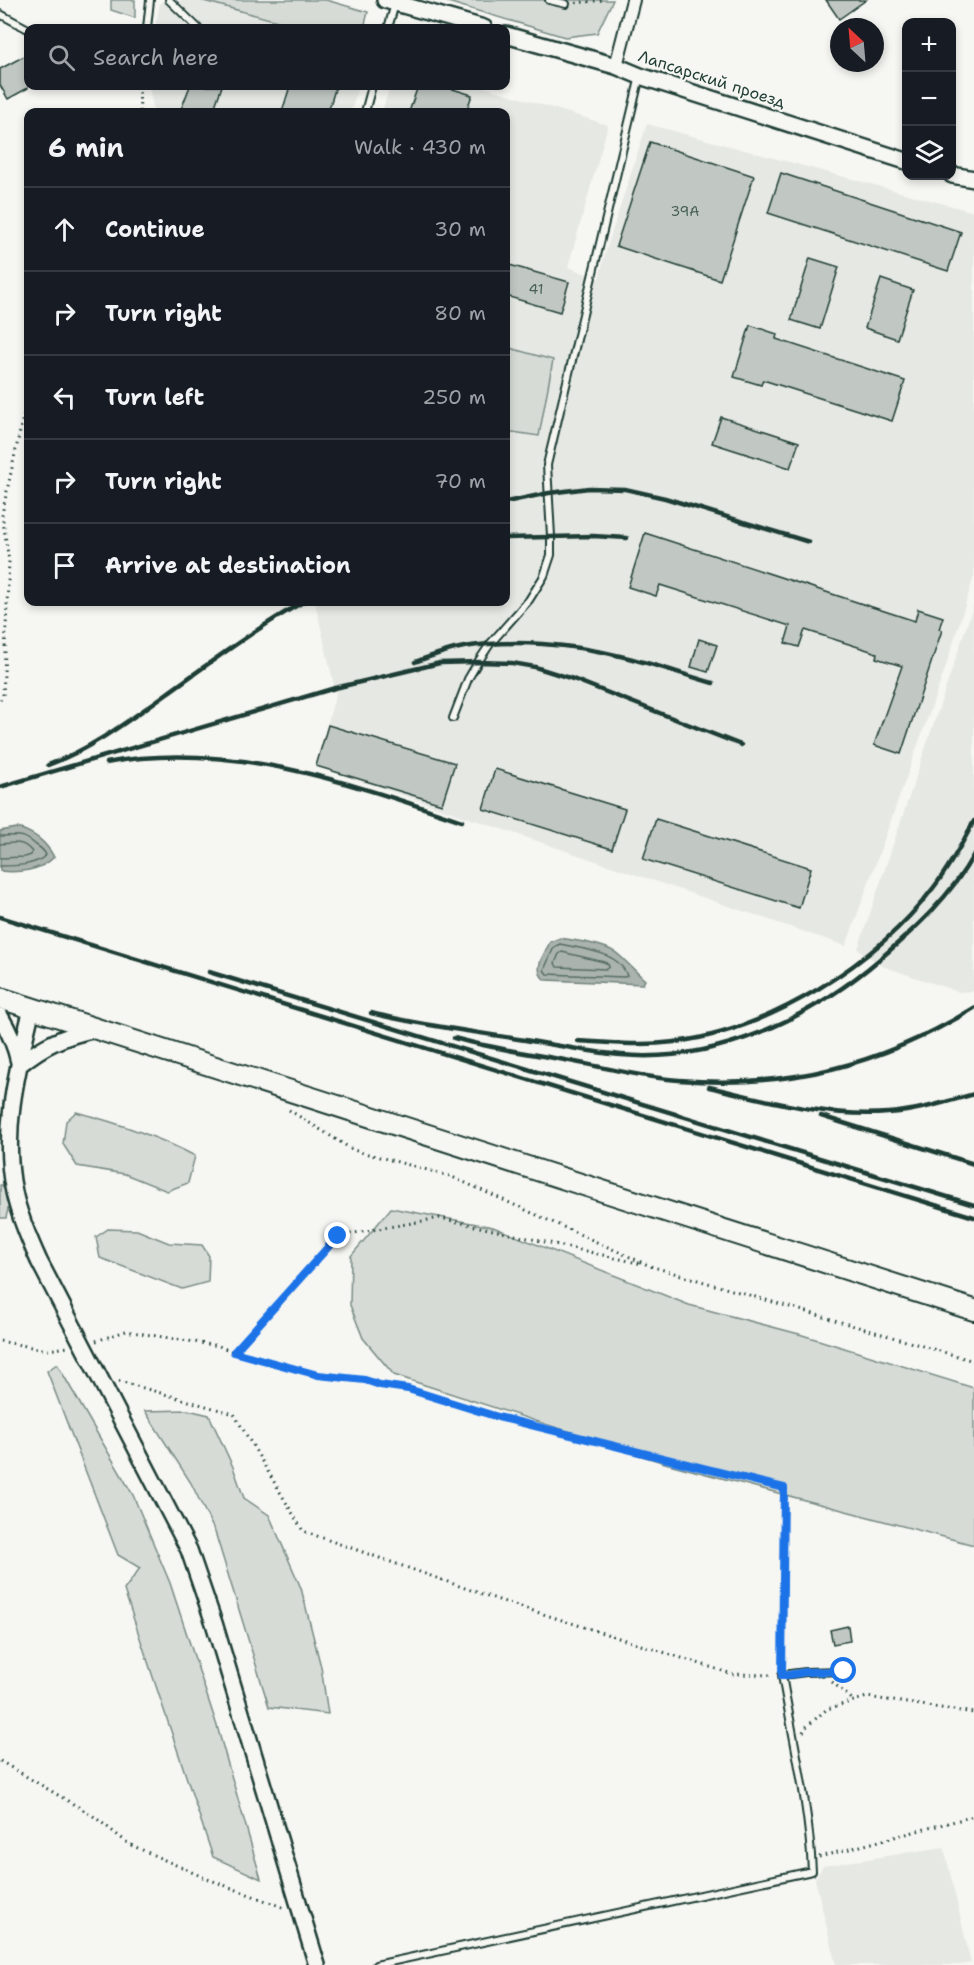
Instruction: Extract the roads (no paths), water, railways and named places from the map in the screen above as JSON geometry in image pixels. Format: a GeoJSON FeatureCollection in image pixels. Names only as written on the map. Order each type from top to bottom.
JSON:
{"type":"FeatureCollection","features":[{"type":"Feature","properties":{"kind":"highway"},"geometry":{"type":"LineString","coordinates":[[0,998],[974,1310]]}},
{"type":"Feature","properties":{"kind":"street"},"geometry":{"type":"LineString","coordinates":[[616,66],[633,0]]}},
{"type":"Feature","properties":{"kind":"street"},"geometry":{"type":"LineString","coordinates":[[390,2],[470,24]]}},
{"type":"Feature","properties":{"kind":"street","name":"Лапсарский проезд"},"geometry":{"type":"LineString","coordinates":[[510,36],[616,66],[640,76],[902,160]]}},
{"type":"Feature","properties":{"kind":"street"},"geometry":{"type":"LineString","coordinates":[[956,176],[974,178]]}},
{"type":"Feature","properties":{"kind":"street"},"geometry":{"type":"LineString","coordinates":[[32,1008],[10,1118],[10,1160],[14,1191],[24,1226],[39,1262],[189,1550],[218,1634],[317,1965]]}},
{"type":"Feature","properties":{"kind":"street"},"geometry":{"type":"LineString","coordinates":[[0,1016],[13,1039],[19,1065]]}},
{"type":"Feature","properties":{"kind":"street"},"geometry":{"type":"LineString","coordinates":[[19,1065],[53,1041],[71,1034],[96,1029]]}},
{"type":"Feature","properties":{"kind":"lane"},"geometry":{"type":"LineString","coordinates":[[147,24],[150,0]]}},
{"type":"Feature","properties":{"kind":"lane"},"geometry":{"type":"LineString","coordinates":[[169,0],[194,24]]}},
{"type":"Feature","properties":{"kind":"lane"},"geometry":{"type":"LineString","coordinates":[[549,0],[564,2]]}},
{"type":"Feature","properties":{"kind":"lane"},"geometry":{"type":"LineString","coordinates":[[388,24],[390,2]]}},
{"type":"Feature","properties":{"kind":"lane"},"geometry":{"type":"LineString","coordinates":[[0,14],[24,26]]}},
{"type":"Feature","properties":{"kind":"lane"},"geometry":{"type":"LineString","coordinates":[[453,717],[468,679],[478,662],[490,644],[529,600],[544,576],[551,555],[547,465],[640,76]]}},
{"type":"Feature","properties":{"kind":"lane"},"geometry":{"type":"LineString","coordinates":[[366,108],[371,90]]}},
{"type":"Feature","properties":{"kind":"lane"},"geometry":{"type":"LineString","coordinates":[[376,1965],[812,1871],[811,1842],[782,1676],[844,1671]]}},
{"type":"Feature","properties":{"kind":"water"},"geometry":{"type":"Polygon","coordinates":[[[17,828],[38,838],[54,857],[49,862],[29,870],[0,871],[0,831],[17,828]]]}},
{"type":"Feature","properties":{"kind":"water"},"geometry":{"type":"Polygon","coordinates":[[[560,938],[592,944],[615,952],[645,980],[643,984],[545,980],[539,972],[540,962],[550,942],[560,938]]]}},
{"type":"Feature","properties":{"kind":"railway"},"geometry":{"type":"LineString","coordinates":[[510,501],[589,488],[625,489],[665,498],[809,542]]}},
{"type":"Feature","properties":{"kind":"railway"},"geometry":{"type":"LineString","coordinates":[[510,538],[593,536],[627,538]]}},
{"type":"Feature","properties":{"kind":"railway"},"geometry":{"type":"LineString","coordinates":[[48,765],[109,734],[216,658],[296,606]]}},
{"type":"Feature","properties":{"kind":"railway"},"geometry":{"type":"LineString","coordinates":[[415,662],[464,647],[503,643],[542,644],[582,648],[620,656],[713,683]]}},
{"type":"Feature","properties":{"kind":"railway"},"geometry":{"type":"LineString","coordinates":[[0,787],[335,688],[440,663],[512,663],[535,667],[573,679],[741,745]]}},
{"type":"Feature","properties":{"kind":"railway"},"geometry":{"type":"LineString","coordinates":[[106,763],[152,757],[197,757],[242,761],[331,779],[462,821]]}},
{"type":"Feature","properties":{"kind":"railway"},"geometry":{"type":"LineString","coordinates":[[578,1041],[650,1044],[710,1035],[747,1024],[818,989],[852,967],[883,942],[910,915],[945,871],[974,821]]}},
{"type":"Feature","properties":{"kind":"railway"},"geometry":{"type":"LineString","coordinates":[[371,1013],[444,1028],[621,1055],[657,1056],[692,1052],[727,1044],[793,1017],[854,980],[920,923],[955,884],[974,854]]}},
{"type":"Feature","properties":{"kind":"railway"},"geometry":{"type":"LineString","coordinates":[[0,917],[974,1217]]}},
{"type":"Feature","properties":{"kind":"railway"},"geometry":{"type":"LineString","coordinates":[[209,972],[974,1205]]}},
{"type":"Feature","properties":{"kind":"railway"},"geometry":{"type":"LineString","coordinates":[[454,1038],[653,1077],[719,1082],[758,1081],[832,1069],[869,1058],[904,1045],[974,1008]]}},
{"type":"Feature","properties":{"kind":"railway"},"geometry":{"type":"LineString","coordinates":[[709,1087],[797,1107],[865,1114],[910,1110],[974,1094]]}},
{"type":"Feature","properties":{"kind":"railway"},"geometry":{"type":"LineString","coordinates":[[821,1116],[974,1164]]}}]}
